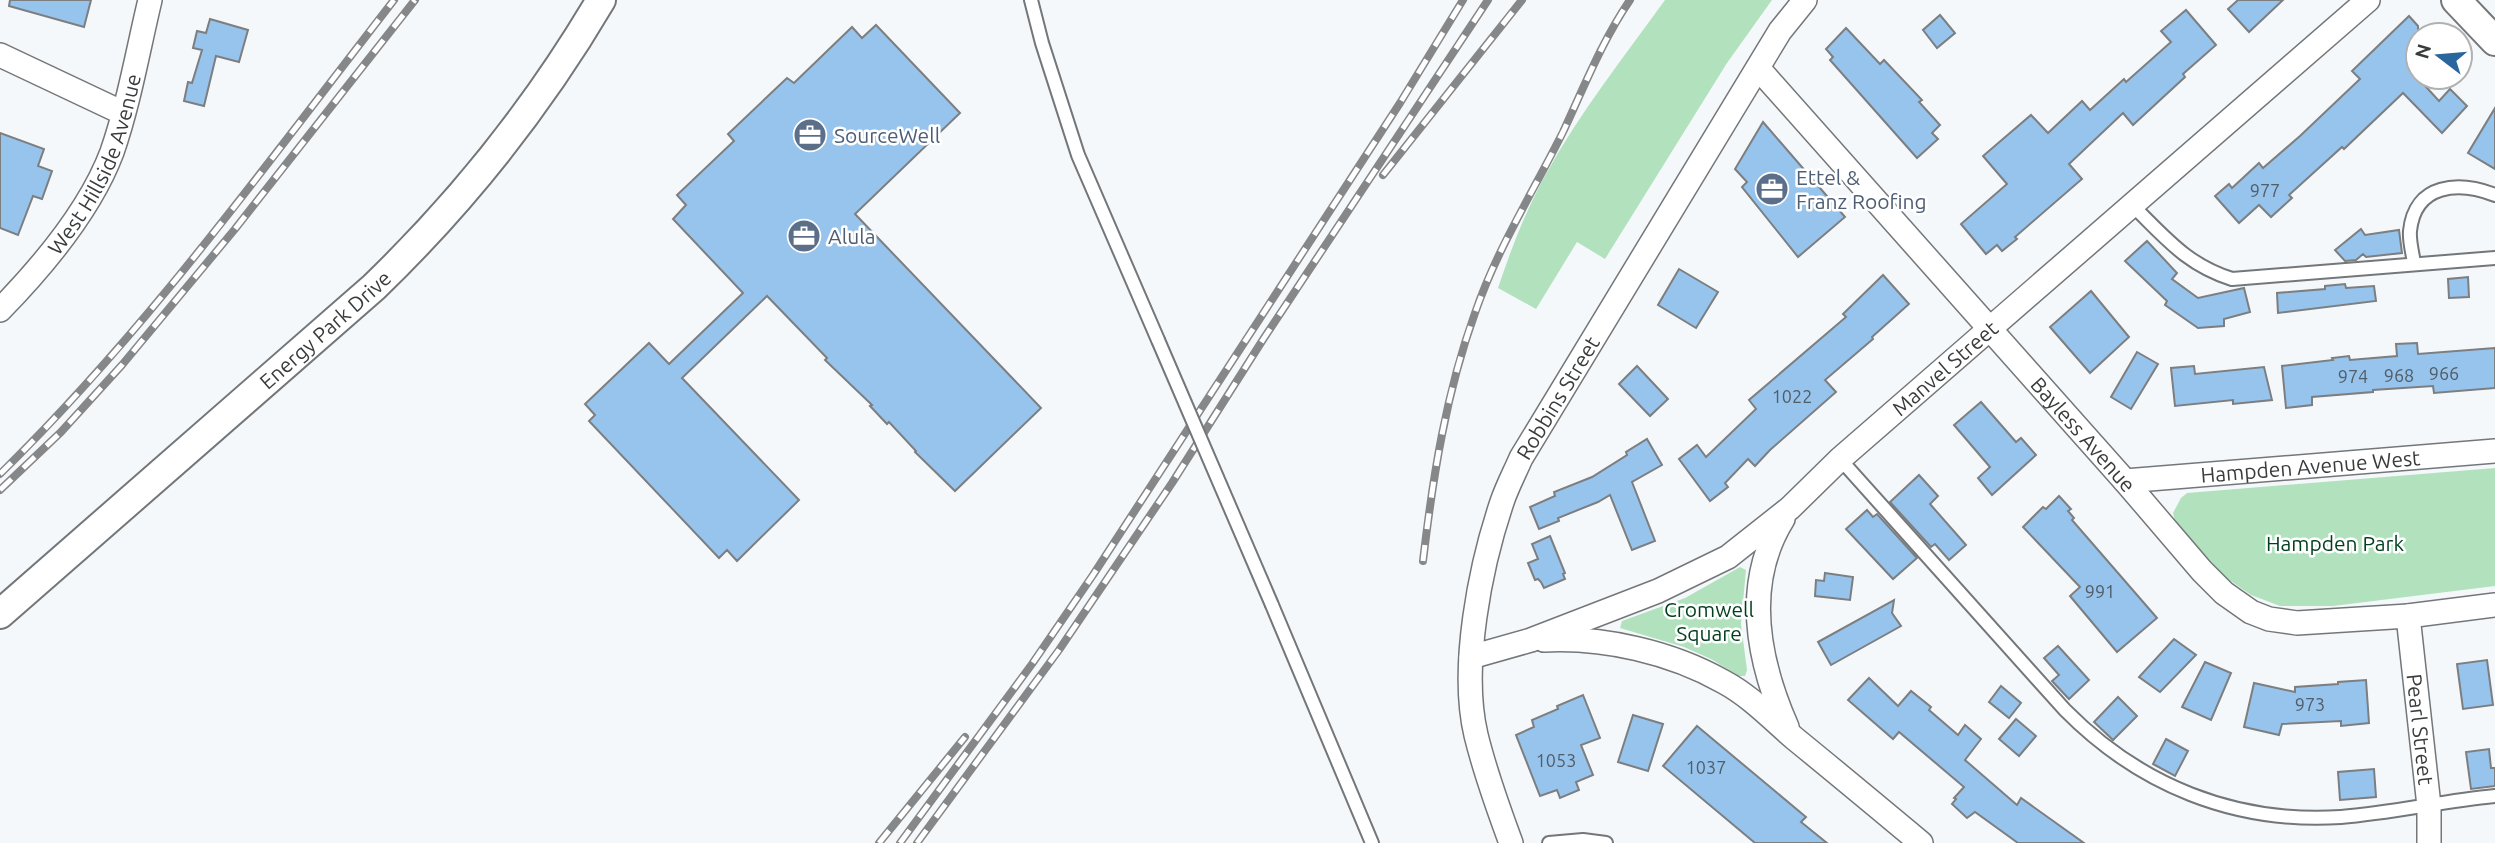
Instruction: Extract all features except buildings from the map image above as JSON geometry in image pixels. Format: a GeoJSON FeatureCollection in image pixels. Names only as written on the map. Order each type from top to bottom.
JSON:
{"type":"FeatureCollection","features":[{"type":"Feature","properties":{"kind":"street","name":"West Hillside Avenue"},"geometry":{"type":"LineString","coordinates":[[0,310],[31,278],[68,230],[111,153],[150,0]]}},
{"type":"Feature","properties":{"kind":"street","name":"Energy Park Drive"},"geometry":{"type":"LineString","coordinates":[[0,614],[374,287],[424,238],[477,179],[520,124],[566,58],[601,0]]}},
{"type":"Feature","properties":{"kind":"street","name":"Robbins Street"},"geometry":{"type":"LineString","coordinates":[[1511,843],[1476,734],[1470,693],[1471,657],[1479,591],[1502,500],[1521,458],[1780,31],[1805,0]]}},
{"type":"Feature","properties":{"kind":"street","name":"Manvel Street"},"geometry":{"type":"LineString","coordinates":[[1471,657],[1531,640],[1693,576],[1728,557],[1757,536],[1840,459],[2368,0]]}},
{"type":"Feature","properties":{"kind":"street"},"geometry":{"type":"LineString","coordinates":[[2456,0],[2495,41]]}},
{"type":"Feature","properties":{"kind":"street"},"geometry":{"type":"LineString","coordinates":[[0,55],[123,113]]}},
{"type":"Feature","properties":{"kind":"street","name":"Bayless Avenue"},"geometry":{"type":"LineString","coordinates":[[1758,68],[2224,593],[2251,612],[2269,619],[2297,623],[2408,616],[2495,605]]}},
{"type":"Feature","properties":{"kind":"street","name":"Hampden Avenue West"},"geometry":{"type":"LineString","coordinates":[[2125,481],[2495,451]]}},
{"type":"Feature","properties":{"kind":"street"},"geometry":{"type":"LineString","coordinates":[[1789,734],[1773,697],[1762,659],[1758,627],[1764,564],[1774,533],[1790,508]]}},
{"type":"Feature","properties":{"kind":"street","name":"Pearl Street"},"geometry":{"type":"LineString","coordinates":[[2408,616],[2429,806],[2429,843]]}},
{"type":"Feature","properties":{"kind":"street"},"geometry":{"type":"LineString","coordinates":[[1531,640],[1593,640],[1633,648],[1676,661],[1723,681],[1757,705],[1921,843]]}},
{"type":"Feature","properties":{"kind":"lane"},"geometry":{"type":"LineString","coordinates":[[1031,0],[1045,54],[1079,155],[1372,843]]}},
{"type":"Feature","properties":{"kind":"lane"},"geometry":{"type":"LineString","coordinates":[[2414,264],[2410,235],[2412,221],[2422,201],[2446,187],[2466,186],[2495,195]]}},
{"type":"Feature","properties":{"kind":"lane"},"geometry":{"type":"LineString","coordinates":[[2133,206],[2189,260],[2208,272],[2232,279],[2495,258]]}},
{"type":"Feature","properties":{"kind":"lane"},"geometry":{"type":"LineString","coordinates":[[1840,459],[2065,710],[2112,753],[2139,771],[2194,797],[2247,811],[2274,814],[2341,817],[2495,796]]}},
{"type":"Feature","properties":{"kind":"lane"},"geometry":{"type":"LineString","coordinates":[[1549,843],[1583,840],[1606,843]]}},
{"type":"Feature","properties":{"kind":"green space"},"geometry":{"type":"Polygon","coordinates":[[[1665,0],[1772,0],[1727,63],[1605,259],[1577,242],[1536,309],[1498,288],[1519,230],[1559,151],[1665,0]]]}},
{"type":"Feature","properties":{"kind":"green space","name":"Hampden Park"},"geometry":{"type":"Polygon","coordinates":[[[2495,468],[2495,586],[2333,606],[2280,606],[2251,595],[2225,577],[2175,522],[2173,513],[2187,493],[2495,468]]]}},
{"type":"Feature","properties":{"kind":"green space","name":"Cromwell Square"},"geometry":{"type":"Polygon","coordinates":[[[1740,567],[1746,570],[1741,624],[1747,670],[1745,676],[1739,676],[1684,647],[1620,628],[1622,621],[1685,598],[1740,567]]]}},
{"type":"Feature","properties":{"kind":"railway"},"geometry":{"type":"LineString","coordinates":[[0,474],[54,419],[156,303],[253,183],[394,0]]}},
{"type":"Feature","properties":{"kind":"railway"},"geometry":{"type":"LineString","coordinates":[[0,490],[61,432],[122,365],[235,229],[415,0]]}},
{"type":"Feature","properties":{"kind":"railway"},"geometry":{"type":"LineString","coordinates":[[900,843],[1032,664],[1093,575],[1400,103],[1463,0]]}},
{"type":"Feature","properties":{"kind":"railway"},"geometry":{"type":"LineString","coordinates":[[917,843],[1059,650],[1172,483],[1264,338],[1488,0]]}},
{"type":"Feature","properties":{"kind":"railway"},"geometry":{"type":"LineString","coordinates":[[1383,175],[1522,0]]}},
{"type":"Feature","properties":{"kind":"railway"},"geometry":{"type":"LineString","coordinates":[[1423,561],[1448,404],[1475,313],[1505,243],[1563,132],[1602,48],[1630,0]]}},
{"type":"Feature","properties":{"kind":"railway"},"geometry":{"type":"LineString","coordinates":[[879,843],[965,737]]}},
{"type":"Feature","properties":{"kind":"place","name":"SourceWell"},"geometry":{"type":"Point","coordinates":[810,135]}},
{"type":"Feature","properties":{"kind":"place","name":"Ettel & Franz Roofing"},"geometry":{"type":"Point","coordinates":[1772,189]}},
{"type":"Feature","properties":{"kind":"place","name":"Alula"},"geometry":{"type":"Point","coordinates":[804,236]}}]}
